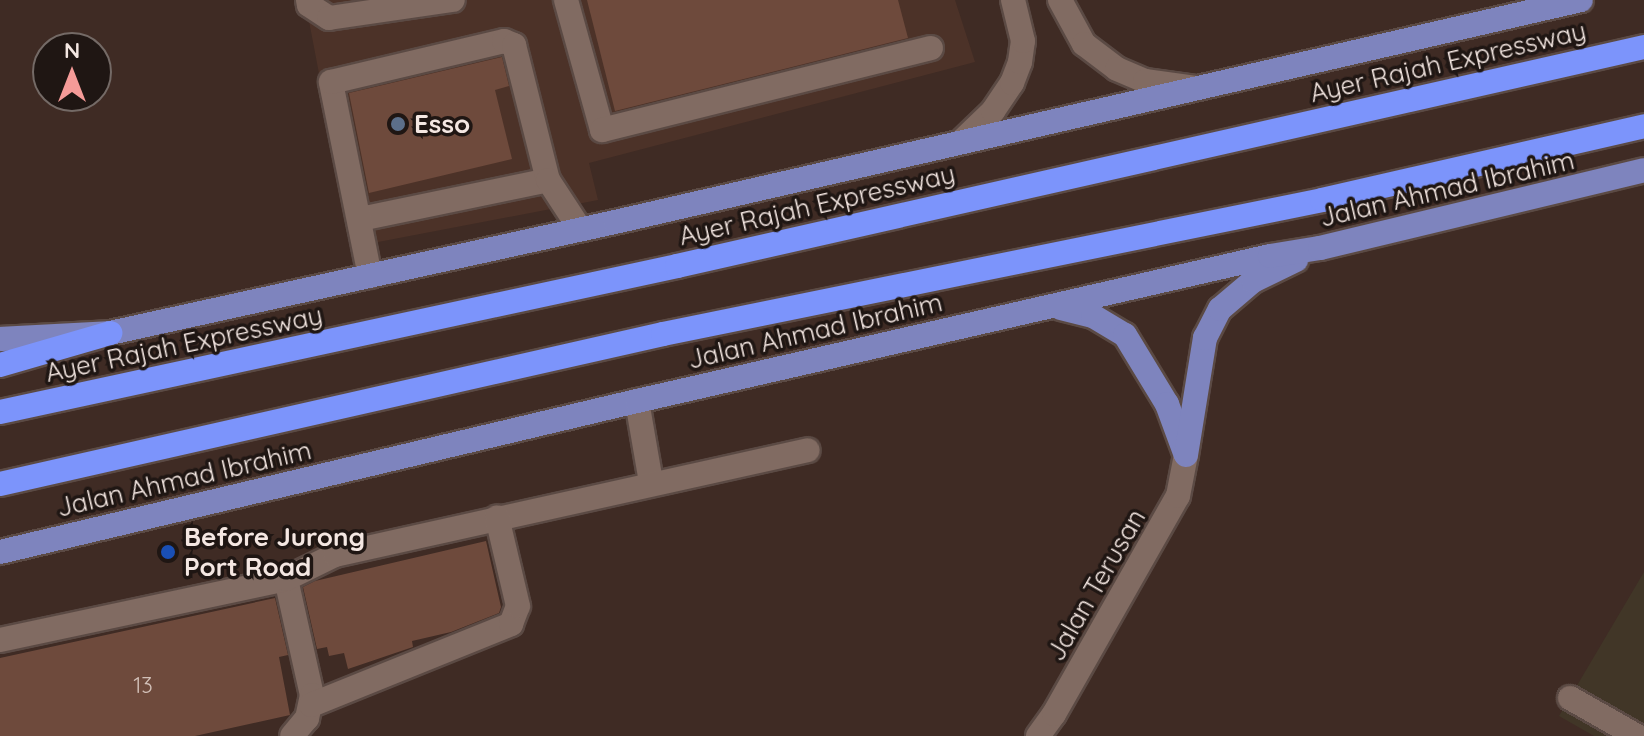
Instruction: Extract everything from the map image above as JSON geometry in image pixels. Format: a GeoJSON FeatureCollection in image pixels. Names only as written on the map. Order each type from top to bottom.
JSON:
{"type":"FeatureCollection","features":[{"type":"Feature","properties":{"kind":"highway","name":"Ayer Rajah Expressway"},"geometry":{"type":"LineString","coordinates":[[0,412],[693,262],[1644,47]]}},
{"type":"Feature","properties":{"kind":"highway"},"geometry":{"type":"LineString","coordinates":[[0,484],[663,334],[1322,200],[1644,126]]}},
{"type":"Feature","properties":{"kind":"highway"},"geometry":{"type":"LineString","coordinates":[[0,365],[110,333]]}},
{"type":"Feature","properties":{"kind":"main road"},"geometry":{"type":"LineString","coordinates":[[0,339],[110,333],[1581,0]]}},
{"type":"Feature","properties":{"kind":"main road","name":"Jalan Ahmad Ibrahim"},"geometry":{"type":"LineString","coordinates":[[0,552],[637,401],[1270,256],[1320,248],[1644,170]]}},
{"type":"Feature","properties":{"kind":"main road"},"geometry":{"type":"LineString","coordinates":[[1186,455],[1205,338],[1220,309],[1253,281],[1320,248]]}},
{"type":"Feature","properties":{"kind":"main road"},"geometry":{"type":"LineString","coordinates":[[1055,306],[1093,316],[1125,335],[1167,404],[1186,455]]}},
{"type":"Feature","properties":{"kind":"street"},"geometry":{"type":"LineString","coordinates":[[308,0],[309,5],[329,18],[453,0]]}},
{"type":"Feature","properties":{"kind":"street"},"geometry":{"type":"LineString","coordinates":[[566,0],[602,130],[931,48]]}},
{"type":"Feature","properties":{"kind":"street"},"geometry":{"type":"LineString","coordinates":[[963,140],[993,111],[1016,72],[1023,41],[1013,0]]}},
{"type":"Feature","properties":{"kind":"street"},"geometry":{"type":"LineString","coordinates":[[1060,0],[1084,44],[1117,69],[1145,81],[1199,88]]}},
{"type":"Feature","properties":{"kind":"street"},"geometry":{"type":"LineString","coordinates":[[370,276],[331,82],[504,41],[514,45],[548,180],[580,229]]}},
{"type":"Feature","properties":{"kind":"street"},"geometry":{"type":"LineString","coordinates":[[360,219],[548,180]]}},
{"type":"Feature","properties":{"kind":"street"},"geometry":{"type":"LineString","coordinates":[[637,401],[651,482]]}},
{"type":"Feature","properties":{"kind":"street"},"geometry":{"type":"LineString","coordinates":[[0,640],[286,579],[335,555],[651,482],[807,450]]}},
{"type":"Feature","properties":{"kind":"street","name":"Jalan Terusan"},"geometry":{"type":"LineString","coordinates":[[1038,736],[1054,714],[1178,496],[1186,455]]}},
{"type":"Feature","properties":{"kind":"street"},"geometry":{"type":"LineString","coordinates":[[311,705],[511,624],[518,606],[497,517]]}},
{"type":"Feature","properties":{"kind":"street"},"geometry":{"type":"LineString","coordinates":[[286,579],[311,686],[311,705],[302,727],[292,736]]}},
{"type":"Feature","properties":{"kind":"street"},"geometry":{"type":"LineString","coordinates":[[1570,698],[1637,736]]}},
{"type":"Feature","properties":{"kind":"shaded area"},"geometry":{"type":"Polygon","coordinates":[[[305,0],[955,0],[975,62],[589,163],[598,200],[352,247],[305,0]]]}},
{"type":"Feature","properties":{"kind":"shaded area"},"geometry":{"type":"Polygon","coordinates":[[[1644,572],[1644,736],[1594,736],[1559,716],[1644,572]]]}},
{"type":"Feature","properties":{"kind":"building"},"geometry":{"type":"Polygon","coordinates":[[[587,0],[898,0],[908,38],[615,111],[587,0]]]}},
{"type":"Feature","properties":{"kind":"building","name":"Esso"},"geometry":{"type":"Polygon","coordinates":[[[502,57],[509,86],[495,90],[512,159],[369,193],[349,93],[502,57]]]}},
{"type":"Feature","properties":{"kind":"building"},"geometry":{"type":"Polygon","coordinates":[[[486,541],[501,607],[499,613],[451,632],[412,641],[413,647],[348,669],[344,653],[329,656],[327,647],[317,649],[303,587],[315,581],[486,541]]]}},
{"type":"Feature","properties":{"kind":"building"},"geometry":{"type":"Polygon","coordinates":[[[275,598],[288,655],[279,657],[290,715],[195,736],[0,736],[0,658],[275,598]]]}},
{"type":"Feature","properties":{"kind":"place","name":"Esso"},"geometry":{"type":"Point","coordinates":[398,124]}},
{"type":"Feature","properties":{"kind":"place","name":"Before Jurong Port Road"},"geometry":{"type":"Point","coordinates":[168,552]}}]}
